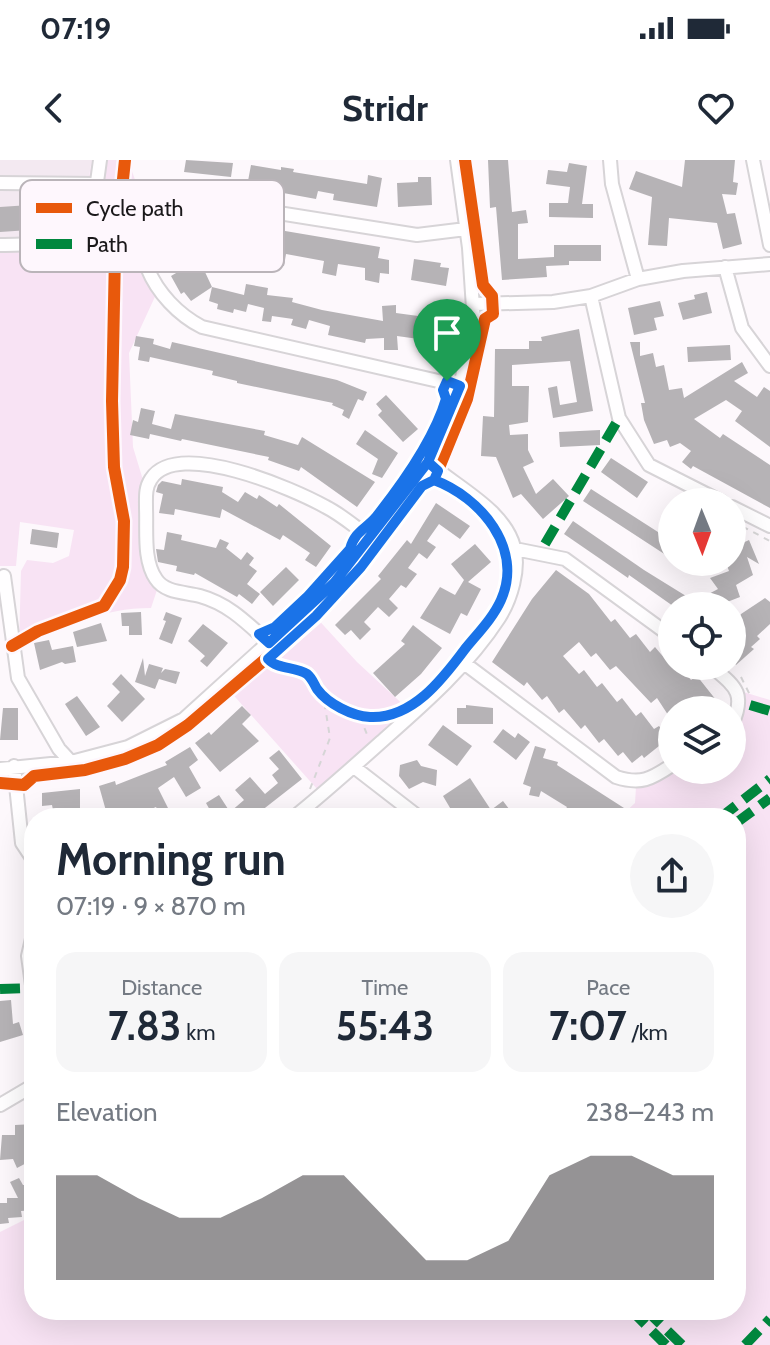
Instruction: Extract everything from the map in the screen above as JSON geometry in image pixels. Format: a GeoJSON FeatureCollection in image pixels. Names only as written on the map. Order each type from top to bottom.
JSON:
{"type":"FeatureCollection","features":[{"type":"Feature","properties":{"kind":"street"},"geometry":{"type":"LineString","coordinates":[[97,180],[100,160]]}},
{"type":"Feature","properties":{"kind":"street"},"geometry":{"type":"LineString","coordinates":[[0,769],[71,762],[128,747],[184,719],[274,646],[334,583],[371,538],[428,462],[460,386],[474,304],[457,160]]}},
{"type":"Feature","properties":{"kind":"street"},"geometry":{"type":"LineString","coordinates":[[610,160],[612,184],[638,279]]}},
{"type":"Feature","properties":{"kind":"street"},"geometry":{"type":"LineString","coordinates":[[753,160],[770,245]]}},
{"type":"Feature","properties":{"kind":"street"},"geometry":{"type":"LineString","coordinates":[[0,183],[20,183]]}},
{"type":"Feature","properties":{"kind":"street"},"geometry":{"type":"LineString","coordinates":[[284,214],[417,235],[466,229]]}},
{"type":"Feature","properties":{"kind":"street"},"geometry":{"type":"LineString","coordinates":[[0,245],[20,244]]}},
{"type":"Feature","properties":{"kind":"street"},"geometry":{"type":"LineString","coordinates":[[474,304],[553,302],[591,296],[638,279],[770,264]]}},
{"type":"Feature","properties":{"kind":"street"},"geometry":{"type":"LineString","coordinates":[[725,267],[742,328],[770,366]]}},
{"type":"Feature","properties":{"kind":"street"},"geometry":{"type":"LineString","coordinates":[[150,272],[165,297],[183,317],[202,327],[460,386]]}},
{"type":"Feature","properties":{"kind":"street"},"geometry":{"type":"LineString","coordinates":[[591,296],[619,418],[649,465],[694,488]]}},
{"type":"Feature","properties":{"kind":"street"},"geometry":{"type":"LineString","coordinates":[[274,646],[239,614],[203,597],[168,590],[158,583],[149,567],[146,490],[151,477],[162,468],[183,462],[275,483],[328,508],[371,538]]}},
{"type":"Feature","properties":{"kind":"street"},"geometry":{"type":"LineString","coordinates":[[305,808],[418,709],[464,663],[501,616],[515,578],[515,549],[510,537],[483,502],[428,462]]}},
{"type":"Feature","properties":{"kind":"street"},"geometry":{"type":"LineString","coordinates":[[746,514],[770,526]]}},
{"type":"Feature","properties":{"kind":"street"},"geometry":{"type":"LineString","coordinates":[[515,549],[565,559],[658,627]]}},
{"type":"Feature","properties":{"kind":"street"},"geometry":{"type":"LineString","coordinates":[[4,576],[18,678],[59,749],[71,762]]}},
{"type":"Feature","properties":{"kind":"street"},"geometry":{"type":"LineString","coordinates":[[464,663],[616,777],[633,783],[648,781],[658,774]]}},
{"type":"Feature","properties":{"kind":"street"},"geometry":{"type":"LineString","coordinates":[[726,680],[737,690],[739,696]]}},
{"type":"Feature","properties":{"kind":"street"},"geometry":{"type":"LineString","coordinates":[[0,763],[14,766]]}},
{"type":"Feature","properties":{"kind":"street"},"geometry":{"type":"LineString","coordinates":[[14,766],[24,846]]}},
{"type":"Feature","properties":{"kind":"street"},"geometry":{"type":"LineString","coordinates":[[354,767],[407,808]]}},
{"type":"Feature","properties":{"kind":"street"},"geometry":{"type":"LineString","coordinates":[[0,1105],[24,1091]]}},
{"type":"Feature","properties":{"kind":"path"},"geometry":{"type":"LineString","coordinates":[[746,528],[770,541]]}},
{"type":"Feature","properties":{"kind":"path"},"geometry":{"type":"LineString","coordinates":[[254,670],[268,659],[274,646]]}},
{"type":"Feature","properties":{"kind":"path"},"geometry":{"type":"LineString","coordinates":[[268,659],[276,665],[308,675],[324,697],[359,715],[374,717],[403,708],[418,709]]}},
{"type":"Feature","properties":{"kind":"path"},"geometry":{"type":"LineString","coordinates":[[320,787],[311,795],[311,785],[330,738],[324,697]]}},
{"type":"Feature","properties":{"kind":"path"},"geometry":{"type":"LineString","coordinates":[[359,715],[374,749]]}},
{"type":"Feature","properties":{"kind":"shaded area"},"geometry":{"type":"Polygon","coordinates":[[[0,160],[92,160],[88,180],[20,180],[20,242],[0,243],[0,160]]]}},
{"type":"Feature","properties":{"kind":"shaded area"},"geometry":{"type":"Polygon","coordinates":[[[92,160],[133,160],[135,180],[88,180],[92,160]]]}},
{"type":"Feature","properties":{"kind":"shaded area"},"geometry":{"type":"Polygon","coordinates":[[[20,242],[20,272],[156,272],[159,288],[129,353],[133,447],[146,490],[147,540],[157,590],[151,608],[100,615],[19,645],[21,571],[27,560],[53,563],[69,556],[74,530],[20,522],[16,566],[0,566],[0,243],[20,242]]]}},
{"type":"Feature","properties":{"kind":"shaded area"},"geometry":{"type":"Polygon","coordinates":[[[314,615],[357,662],[409,710],[317,789],[228,689],[314,615]]]}},
{"type":"Feature","properties":{"kind":"shaded area"},"geometry":{"type":"Polygon","coordinates":[[[737,690],[770,700],[770,1345],[0,1345],[0,1232],[24,1220],[24,1320],[746,1320],[746,808],[630,808],[635,803],[636,787],[658,777],[658,784],[746,784],[746,696],[736,696],[737,690]]]}},
{"type":"Feature","properties":{"kind":"building"},"geometry":{"type":"Polygon","coordinates":[[[186,160],[233,163],[231,177],[184,172],[186,160]]]}},
{"type":"Feature","properties":{"kind":"building"},"geometry":{"type":"Polygon","coordinates":[[[488,160],[508,160],[512,212],[526,210],[528,223],[518,224],[518,259],[554,257],[554,245],[601,245],[601,261],[569,261],[569,265],[546,266],[547,277],[502,280],[496,207],[490,208],[488,160]]]}},
{"type":"Feature","properties":{"kind":"building"},"geometry":{"type":"Polygon","coordinates":[[[685,160],[735,160],[733,182],[738,183],[736,195],[722,194],[727,214],[735,213],[742,244],[723,249],[717,223],[669,218],[667,246],[648,245],[652,197],[629,189],[636,171],[682,187],[685,160]]]}},
{"type":"Feature","properties":{"kind":"building"},"geometry":{"type":"Polygon","coordinates":[[[569,163],[587,166],[582,204],[593,204],[593,218],[549,217],[549,203],[568,203],[570,187],[546,184],[548,170],[567,172],[569,163]]]}},
{"type":"Feature","properties":{"kind":"building"},"geometry":{"type":"Polygon","coordinates":[[[251,165],[294,169],[293,172],[367,184],[368,175],[382,178],[377,207],[333,200],[334,194],[318,191],[316,199],[284,193],[284,180],[248,180],[251,165]]]}},
{"type":"Feature","properties":{"kind":"building"},"geometry":{"type":"Polygon","coordinates":[[[418,177],[431,177],[432,205],[398,207],[397,183],[418,182],[418,177]]]}},
{"type":"Feature","properties":{"kind":"building"},"geometry":{"type":"Polygon","coordinates":[[[20,206],[20,231],[0,232],[0,207],[20,206]]]}},
{"type":"Feature","properties":{"kind":"building"},"geometry":{"type":"Polygon","coordinates":[[[284,231],[380,247],[378,258],[389,260],[389,274],[380,273],[379,283],[365,280],[365,268],[338,264],[336,276],[322,273],[324,261],[286,254],[284,266],[284,231]]]}},
{"type":"Feature","properties":{"kind":"building"},"geometry":{"type":"Polygon","coordinates":[[[414,259],[441,263],[440,267],[449,268],[446,286],[411,280],[414,259]]]}},
{"type":"Feature","properties":{"kind":"building"},"geometry":{"type":"Polygon","coordinates":[[[178,272],[205,272],[212,287],[191,301],[184,292],[181,294],[171,276],[178,272]]]}},
{"type":"Feature","properties":{"kind":"building"},"geometry":{"type":"Polygon","coordinates":[[[246,284],[268,288],[267,295],[293,298],[292,302],[322,310],[383,321],[382,306],[396,305],[396,313],[433,318],[433,305],[445,305],[442,336],[434,335],[433,341],[397,336],[398,350],[384,350],[384,338],[366,339],[365,343],[328,335],[330,326],[309,320],[306,329],[291,325],[293,319],[272,316],[271,322],[262,321],[264,308],[248,304],[246,312],[217,309],[218,304],[209,301],[212,287],[244,295],[246,284]]]}},
{"type":"Feature","properties":{"kind":"building"},"geometry":{"type":"Polygon","coordinates":[[[707,292],[712,313],[683,320],[678,303],[707,292]]]}},
{"type":"Feature","properties":{"kind":"building"},"geometry":{"type":"Polygon","coordinates":[[[660,301],[664,316],[654,318],[657,330],[634,335],[628,308],[660,301]]]}},
{"type":"Feature","properties":{"kind":"building"},"geometry":{"type":"Polygon","coordinates":[[[579,329],[593,411],[553,418],[548,388],[557,386],[560,405],[577,402],[570,361],[512,365],[512,386],[529,386],[528,422],[509,425],[510,435],[528,434],[528,450],[534,462],[523,467],[536,494],[553,479],[569,496],[543,519],[521,494],[513,498],[496,457],[481,456],[483,416],[494,417],[495,349],[529,349],[529,341],[542,341],[541,337],[579,329]]]}},
{"type":"Feature","properties":{"kind":"building"},"geometry":{"type":"Polygon","coordinates":[[[136,336],[154,339],[153,344],[170,349],[172,342],[337,380],[367,392],[363,401],[358,399],[349,419],[342,415],[344,410],[333,403],[237,383],[212,375],[213,371],[150,357],[149,362],[138,360],[140,347],[134,346],[136,336]]]}},
{"type":"Feature","properties":{"kind":"building"},"geometry":{"type":"Polygon","coordinates":[[[630,342],[640,342],[640,356],[653,353],[656,367],[664,365],[669,390],[682,388],[684,398],[742,362],[748,373],[734,381],[757,397],[764,387],[770,391],[770,447],[735,421],[742,411],[726,400],[694,419],[720,438],[723,434],[770,465],[770,508],[746,495],[746,488],[733,488],[693,466],[691,469],[682,462],[691,451],[680,443],[670,447],[667,440],[654,444],[644,420],[641,403],[645,403],[630,342]]]}},
{"type":"Feature","properties":{"kind":"building"},"geometry":{"type":"Polygon","coordinates":[[[730,345],[731,360],[688,362],[687,347],[730,345]]]}},
{"type":"Feature","properties":{"kind":"building"},"geometry":{"type":"Polygon","coordinates":[[[386,395],[418,429],[403,442],[378,415],[382,411],[376,404],[386,395]]]}},
{"type":"Feature","properties":{"kind":"building"},"geometry":{"type":"Polygon","coordinates":[[[141,408],[155,411],[152,424],[171,429],[175,414],[265,431],[264,435],[298,445],[302,437],[375,482],[357,507],[301,467],[299,471],[268,460],[269,457],[182,439],[150,434],[149,439],[130,435],[133,420],[138,422],[141,408]]]}},
{"type":"Feature","properties":{"kind":"building"},"geometry":{"type":"Polygon","coordinates":[[[365,430],[398,453],[382,478],[372,474],[378,459],[356,444],[365,430]]]}},
{"type":"Feature","properties":{"kind":"building"},"geometry":{"type":"Polygon","coordinates":[[[600,430],[600,445],[560,447],[559,432],[600,430]]]}},
{"type":"Feature","properties":{"kind":"building"},"geometry":{"type":"Polygon","coordinates":[[[611,458],[648,482],[637,498],[601,472],[611,458]]]}},
{"type":"Feature","properties":{"kind":"building"},"geometry":{"type":"Polygon","coordinates":[[[182,479],[223,487],[222,492],[238,502],[245,492],[257,499],[259,495],[277,507],[279,504],[331,546],[316,567],[305,560],[310,553],[283,535],[280,540],[222,509],[220,518],[175,509],[174,515],[159,513],[163,494],[156,492],[158,485],[162,481],[181,485],[182,479]]]}},
{"type":"Feature","properties":{"kind":"building"},"geometry":{"type":"Polygon","coordinates":[[[591,489],[658,532],[658,550],[583,501],[591,489]]]}},
{"type":"Feature","properties":{"kind":"building"},"geometry":{"type":"Polygon","coordinates":[[[436,503],[470,526],[460,539],[439,524],[427,541],[436,547],[427,559],[419,553],[408,568],[417,574],[406,588],[401,585],[389,599],[398,608],[389,617],[378,607],[364,622],[371,629],[360,640],[351,630],[345,635],[335,625],[381,579],[378,576],[407,540],[411,544],[436,503]]]}},
{"type":"Feature","properties":{"kind":"building"},"geometry":{"type":"Polygon","coordinates":[[[573,521],[680,592],[658,592],[658,595],[564,534],[573,521]]]}},
{"type":"Feature","properties":{"kind":"building"},"geometry":{"type":"Polygon","coordinates":[[[32,529],[59,533],[57,548],[30,544],[32,529]]]}},
{"type":"Feature","properties":{"kind":"building"},"geometry":{"type":"Polygon","coordinates":[[[167,532],[182,535],[181,540],[216,548],[220,539],[229,543],[226,548],[241,560],[247,552],[254,558],[249,565],[257,571],[247,584],[260,594],[252,604],[239,594],[237,597],[195,573],[176,571],[177,566],[158,562],[156,549],[164,550],[167,532]]]}},
{"type":"Feature","properties":{"kind":"building"},"geometry":{"type":"Polygon","coordinates":[[[749,540],[759,564],[747,557],[753,575],[736,585],[738,592],[712,592],[718,589],[710,578],[746,576],[746,541],[749,540]]]}},
{"type":"Feature","properties":{"kind":"building"},"geometry":{"type":"Polygon","coordinates":[[[475,544],[491,562],[468,582],[481,589],[467,616],[461,613],[450,634],[420,618],[440,587],[455,595],[464,580],[451,564],[475,544]]]}},
{"type":"Feature","properties":{"kind":"building"},"geometry":{"type":"Polygon","coordinates":[[[286,567],[299,580],[273,606],[260,592],[286,567]]]}},
{"type":"Feature","properties":{"kind":"building"},"geometry":{"type":"Polygon","coordinates":[[[556,570],[589,594],[611,622],[615,619],[630,638],[636,634],[650,652],[655,647],[658,651],[658,680],[700,680],[713,696],[658,696],[658,700],[651,703],[616,666],[610,670],[596,653],[591,657],[579,642],[563,656],[579,674],[584,670],[597,687],[602,683],[617,702],[622,698],[636,716],[641,712],[654,729],[658,727],[658,747],[644,758],[642,755],[632,763],[623,752],[618,756],[604,739],[599,743],[585,725],[581,729],[564,709],[559,713],[547,696],[542,700],[527,682],[524,686],[492,662],[532,599],[556,570]]]}},
{"type":"Feature","properties":{"kind":"building"},"geometry":{"type":"Polygon","coordinates":[[[765,598],[770,602],[770,624],[757,636],[760,639],[746,656],[746,611],[765,598]]]}},
{"type":"Feature","properties":{"kind":"building"},"geometry":{"type":"Polygon","coordinates":[[[141,612],[142,635],[129,635],[129,626],[122,626],[121,613],[141,612]]]}},
{"type":"Feature","properties":{"kind":"building"},"geometry":{"type":"Polygon","coordinates":[[[166,612],[182,618],[172,644],[159,639],[166,612]]]}},
{"type":"Feature","properties":{"kind":"building"},"geometry":{"type":"Polygon","coordinates":[[[101,623],[107,641],[77,647],[73,632],[101,623]]]}},
{"type":"Feature","properties":{"kind":"building"},"geometry":{"type":"Polygon","coordinates":[[[203,624],[228,643],[207,667],[200,661],[205,656],[188,641],[203,624]]]}},
{"type":"Feature","properties":{"kind":"building"},"geometry":{"type":"Polygon","coordinates":[[[413,625],[442,648],[421,674],[395,697],[373,673],[405,644],[401,641],[413,625]]]}},
{"type":"Feature","properties":{"kind":"building"},"geometry":{"type":"Polygon","coordinates":[[[49,640],[52,650],[73,646],[76,662],[62,662],[40,670],[34,643],[49,640]]]}},
{"type":"Feature","properties":{"kind":"building"},"geometry":{"type":"Polygon","coordinates":[[[143,658],[145,676],[149,664],[163,668],[161,673],[165,669],[180,672],[176,684],[159,679],[155,689],[135,682],[143,658]]]}},
{"type":"Feature","properties":{"kind":"building"},"geometry":{"type":"Polygon","coordinates":[[[121,674],[145,699],[122,722],[107,706],[120,692],[112,684],[121,674]]]}},
{"type":"Feature","properties":{"kind":"building"},"geometry":{"type":"Polygon","coordinates":[[[77,696],[100,727],[86,736],[65,704],[77,696]]]}},
{"type":"Feature","properties":{"kind":"building"},"geometry":{"type":"Polygon","coordinates":[[[466,705],[493,708],[493,724],[457,724],[457,708],[466,708],[466,705]]]}},
{"type":"Feature","properties":{"kind":"building"},"geometry":{"type":"Polygon","coordinates":[[[242,706],[251,715],[242,724],[259,741],[220,772],[195,743],[209,732],[211,735],[242,706]]]}},
{"type":"Feature","properties":{"kind":"building"},"geometry":{"type":"Polygon","coordinates":[[[3,708],[18,708],[18,740],[0,740],[3,708]]]}},
{"type":"Feature","properties":{"kind":"building"},"geometry":{"type":"Polygon","coordinates":[[[443,725],[472,746],[457,766],[428,745],[443,725]]]}},
{"type":"Feature","properties":{"kind":"building"},"geometry":{"type":"Polygon","coordinates":[[[503,729],[515,738],[518,733],[530,742],[516,760],[493,742],[503,729]]]}},
{"type":"Feature","properties":{"kind":"building"},"geometry":{"type":"Polygon","coordinates":[[[535,746],[546,749],[543,758],[558,762],[557,765],[624,808],[566,808],[541,791],[539,797],[529,795],[531,787],[523,784],[535,746]]]}},
{"type":"Feature","properties":{"kind":"building"},"geometry":{"type":"Polygon","coordinates":[[[190,747],[198,760],[189,767],[201,788],[186,797],[174,777],[158,788],[168,808],[105,808],[99,786],[115,781],[116,785],[167,765],[165,762],[190,747]]]}},
{"type":"Feature","properties":{"kind":"building"},"geometry":{"type":"Polygon","coordinates":[[[279,750],[302,779],[265,808],[235,808],[244,800],[235,790],[250,777],[265,794],[278,783],[272,775],[279,769],[269,758],[279,750]]]}},
{"type":"Feature","properties":{"kind":"building"},"geometry":{"type":"Polygon","coordinates":[[[417,760],[421,766],[437,770],[436,786],[423,782],[409,789],[399,776],[400,765],[417,760]]]}},
{"type":"Feature","properties":{"kind":"building"},"geometry":{"type":"Polygon","coordinates":[[[470,778],[490,808],[450,808],[443,796],[470,778]]]}},
{"type":"Feature","properties":{"kind":"building"},"geometry":{"type":"Polygon","coordinates":[[[80,789],[80,808],[42,806],[42,793],[80,789]]]}},
{"type":"Feature","properties":{"kind":"building"},"geometry":{"type":"Polygon","coordinates":[[[219,795],[227,808],[209,808],[206,803],[219,795]]]}},
{"type":"Feature","properties":{"kind":"building"},"geometry":{"type":"Polygon","coordinates":[[[503,801],[508,808],[494,808],[503,801]]]}},
{"type":"Feature","properties":{"kind":"building"},"geometry":{"type":"Polygon","coordinates":[[[11,1000],[13,1024],[19,1022],[23,1035],[0,1042],[0,1001],[11,1000]]]}},
{"type":"Feature","properties":{"kind":"building"},"geometry":{"type":"Polygon","coordinates":[[[15,1125],[24,1125],[24,1164],[17,1168],[13,1159],[0,1160],[2,1135],[15,1135],[15,1125]]]}},
{"type":"Feature","properties":{"kind":"building"},"geometry":{"type":"Polygon","coordinates":[[[19,1178],[24,1185],[24,1211],[21,1211],[22,1217],[8,1218],[9,1223],[0,1224],[0,1203],[7,1203],[7,1198],[18,1198],[10,1182],[19,1178]]]}},
{"type":"Feature","properties":{"kind":"marked path"},"geometry":{"type":"LineString","coordinates":[[545,544],[619,418]]}},
{"type":"Feature","properties":{"kind":"marked path"},"geometry":{"type":"LineString","coordinates":[[750,705],[770,711]]}},
{"type":"Feature","properties":{"kind":"marked path"},"geometry":{"type":"LineString","coordinates":[[733,808],[770,779]]}},
{"type":"Feature","properties":{"kind":"marked path"},"geometry":{"type":"LineString","coordinates":[[746,816],[770,798]]}},
{"type":"Feature","properties":{"kind":"marked path"},"geometry":{"type":"LineString","coordinates":[[0,989],[24,988]]}},
{"type":"Feature","properties":{"kind":"marked path"},"geometry":{"type":"LineString","coordinates":[[745,1345],[770,1319]]}},
{"type":"Feature","properties":{"kind":"marked path"},"geometry":{"type":"LineString","coordinates":[[641,1320],[666,1345]]}},
{"type":"Feature","properties":{"kind":"marked path"},"geometry":{"type":"LineString","coordinates":[[656,1320],[682,1345]]}},
{"type":"Feature","properties":{"kind":"cycle path"},"geometry":{"type":"LineString","coordinates":[[123,180],[125,160]]}},
{"type":"Feature","properties":{"kind":"cycle path"},"geometry":{"type":"LineString","coordinates":[[0,783],[24,785],[34,776],[85,770],[125,759],[158,745],[188,725],[316,616],[361,567],[422,486],[434,480],[467,399],[485,319],[493,314],[492,296],[483,285],[465,160]]}},
{"type":"Feature","properties":{"kind":"cycle path"},"geometry":{"type":"LineString","coordinates":[[12,646],[38,631],[104,606],[120,580],[124,521],[114,467],[115,272]]}},
{"type":"Feature","properties":{"kind":"route"},"geometry":{"type":"LineString","coordinates":[[447,381],[443,390],[446,399],[437,422],[376,517],[363,525],[352,539],[350,549],[307,597],[275,627],[262,630],[259,634],[269,643],[334,583],[428,462],[438,471],[434,480],[451,488],[481,511],[498,531],[507,563],[504,593],[494,614],[459,658],[412,708],[374,717],[359,715],[336,706],[324,697],[308,675],[272,664],[268,659],[316,616],[361,567],[422,486],[434,480],[438,471],[428,462],[460,386],[447,381]]}}]}
